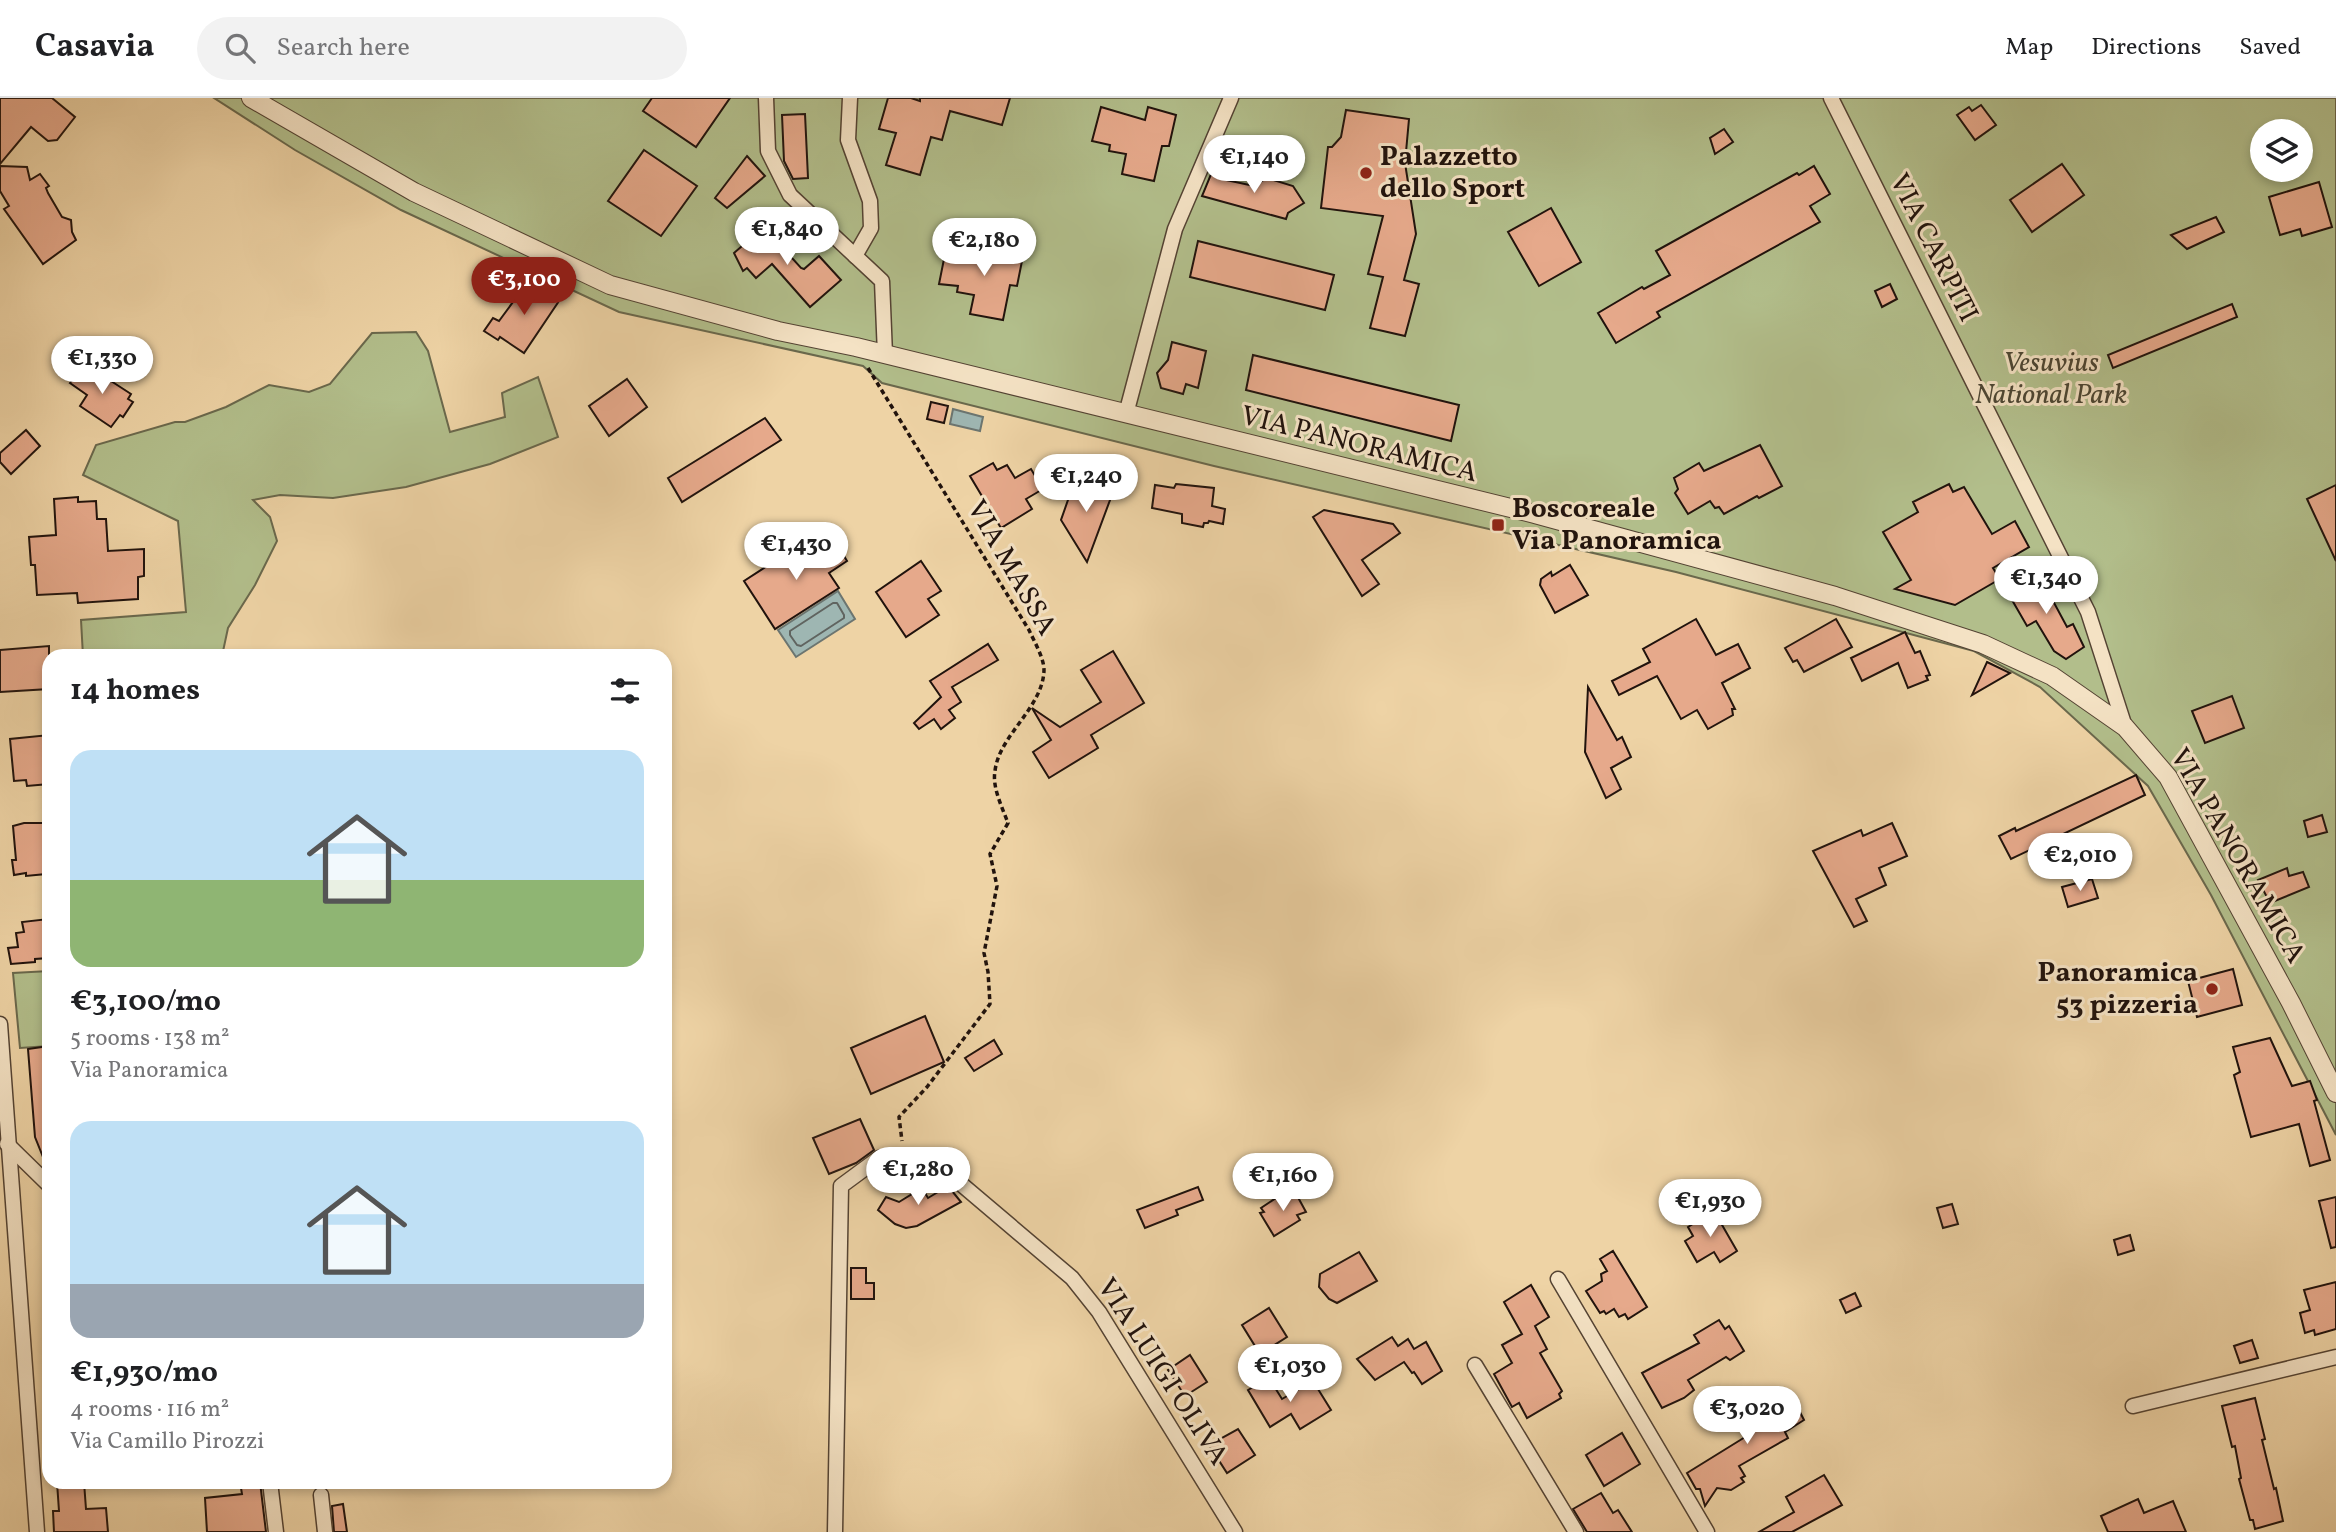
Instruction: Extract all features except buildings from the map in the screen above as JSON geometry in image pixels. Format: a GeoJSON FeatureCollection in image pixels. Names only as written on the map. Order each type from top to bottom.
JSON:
{"type":"FeatureCollection","features":[{"type":"Feature","properties":{"kind":"street","name":"VIA PANORAMICA"},"geometry":{"type":"LineString","coordinates":[[251,98],[414,192],[610,285],[778,331],[1535,514],[1835,596],[1983,644],[2052,676],[2125,727],[2168,777],[2291,1003],[2336,1093]]}},
{"type":"Feature","properties":{"kind":"street"},"geometry":{"type":"LineString","coordinates":[[766,98],[768,152],[790,195],[882,281],[885,355]]}},
{"type":"Feature","properties":{"kind":"street"},"geometry":{"type":"LineString","coordinates":[[850,98],[848,140],[870,201],[871,228],[855,256]]}},
{"type":"Feature","properties":{"kind":"street"},"geometry":{"type":"LineString","coordinates":[[1126,414],[1175,229],[1231,98]]}},
{"type":"Feature","properties":{"kind":"street","name":"VIA CARPITI"},"geometry":{"type":"LineString","coordinates":[[1831,98],[2088,612],[2125,727]]}},
{"type":"Feature","properties":{"kind":"street"},"geometry":{"type":"LineString","coordinates":[[0,1024],[7,1198],[37,1532]]}},
{"type":"Feature","properties":{"kind":"street"},"geometry":{"type":"LineString","coordinates":[[5,1142],[42,1178]]}},
{"type":"Feature","properties":{"kind":"street","name":"VIA LUIGI OLIVA"},"geometry":{"type":"LineString","coordinates":[[904,1157],[928,1156],[1072,1278],[1099,1312],[1235,1532]]}},
{"type":"Feature","properties":{"kind":"street"},"geometry":{"type":"LineString","coordinates":[[835,1532],[841,1186],[879,1158],[904,1157]]}},
{"type":"Feature","properties":{"kind":"street"},"geometry":{"type":"LineString","coordinates":[[1558,1279],[1707,1532]]}},
{"type":"Feature","properties":{"kind":"street"},"geometry":{"type":"LineString","coordinates":[[2133,1406],[2336,1357]]}},
{"type":"Feature","properties":{"kind":"street"},"geometry":{"type":"LineString","coordinates":[[1475,1365],[1576,1532]]}},
{"type":"Feature","properties":{"kind":"street"},"geometry":{"type":"LineString","coordinates":[[271,1489],[276,1532]]}},
{"type":"Feature","properties":{"kind":"street"},"geometry":{"type":"LineString","coordinates":[[321,1495],[325,1532]]}},
{"type":"Feature","properties":{"kind":"path","name":"VIA MASSA"},"geometry":{"type":"LineString","coordinates":[[856,348],[1029,630],[1044,668],[1039,692],[1002,751],[995,771],[997,793],[1007,823],[990,854],[997,886],[984,953],[990,1004],[927,1087],[900,1116],[904,1157]]}},
{"type":"Feature","properties":{"kind":"green space","name":"Vesuvius National Park"},"geometry":{"type":"Polygon","coordinates":[[[214,98],[2336,98],[2336,1135],[2211,895],[2148,786],[2040,687],[1974,651],[1676,572],[1214,466],[882,383],[863,366],[619,312],[401,210],[295,150],[214,98]]]}},
{"type":"Feature","properties":{"kind":"green space"},"geometry":{"type":"Polygon","coordinates":[[[416,332],[428,351],[450,432],[505,417],[502,393],[538,377],[558,437],[490,464],[406,487],[333,498],[280,495],[253,500],[270,517],[277,541],[255,585],[228,628],[224,649],[83,649],[81,620],[186,612],[178,521],[83,475],[96,445],[175,422],[185,422],[226,407],[269,385],[309,392],[330,384],[372,333],[416,332]]]}},
{"type":"Feature","properties":{"kind":"green space"},"geometry":{"type":"Polygon","coordinates":[[[42,971],[42,1046],[20,1048],[13,973],[42,971]]]}},
{"type":"Feature","properties":{"kind":"water"},"geometry":{"type":"Polygon","coordinates":[[[953,409],[983,417],[980,431],[950,424],[953,409]]]}},
{"type":"Feature","properties":{"kind":"water"},"geometry":{"type":"Polygon","coordinates":[[[838,591],[855,619],[796,657],[778,630],[838,591]]]}},
{"type":"Feature","properties":{"kind":"place","name":"Palazzetto dello Sport"},"geometry":{"type":"Point","coordinates":[1366,173]}},
{"type":"Feature","properties":{"kind":"place","name":"Boscoreale Via Panoramica"},"geometry":{"type":"Point","coordinates":[1498,525]}},
{"type":"Feature","properties":{"kind":"place","name":"Panoramica 53 pizzeria"},"geometry":{"type":"Point","coordinates":[2212,989]}}]}
